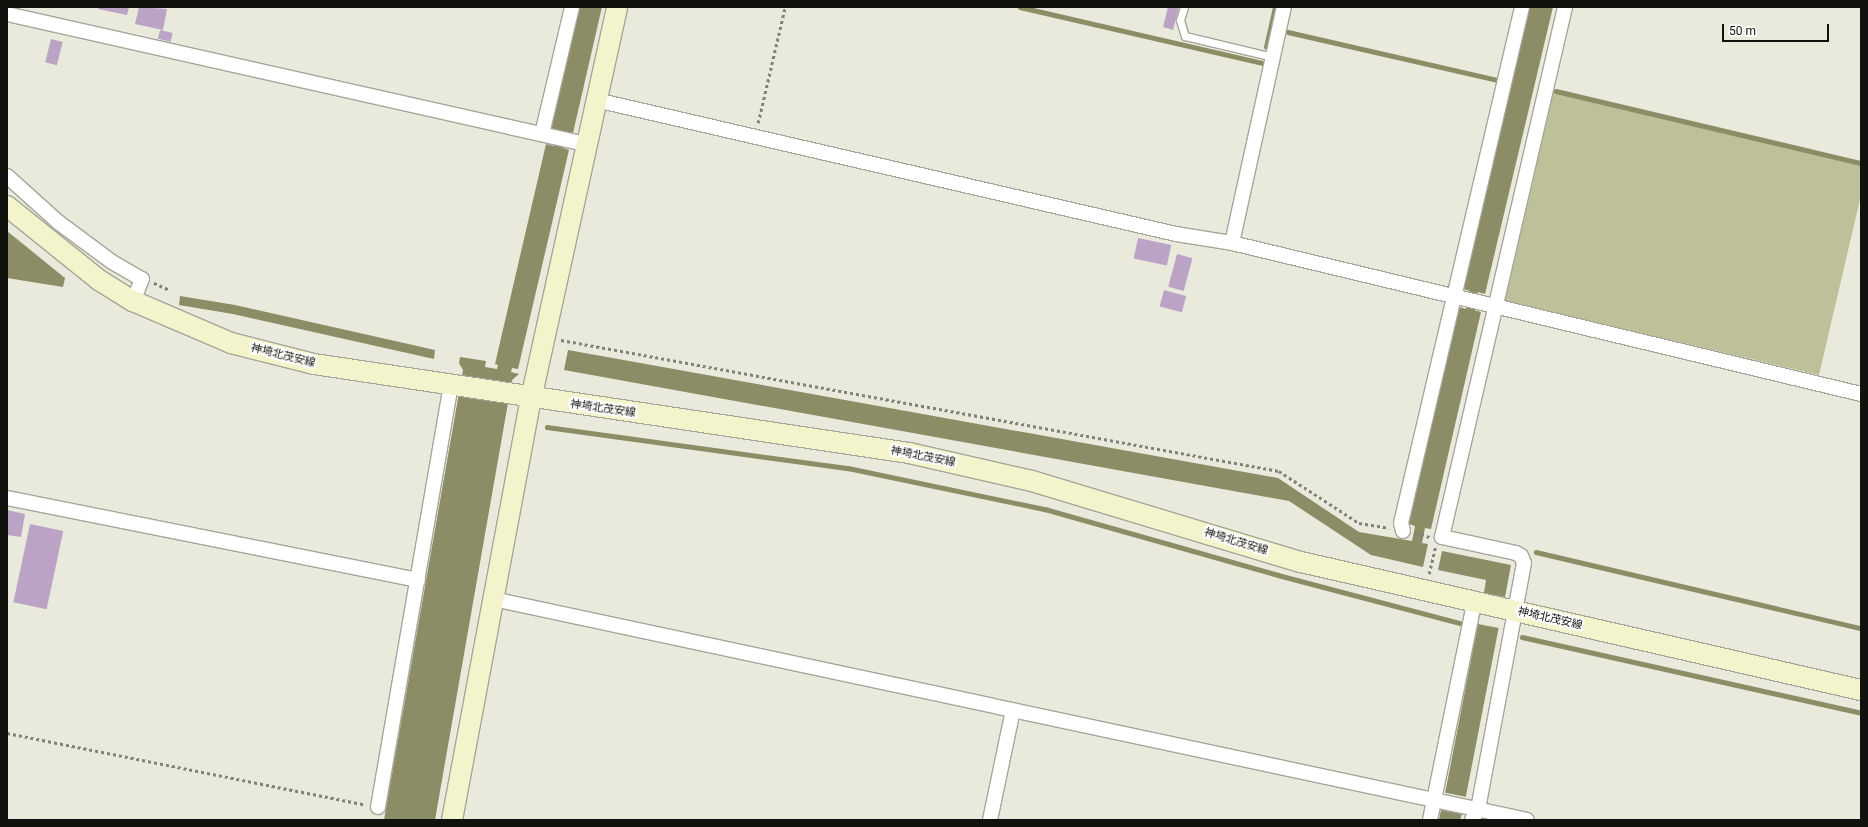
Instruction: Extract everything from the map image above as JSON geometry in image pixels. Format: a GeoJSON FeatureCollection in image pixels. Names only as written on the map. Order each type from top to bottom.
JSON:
{"type":"FeatureCollection","features":[{"type":"Feature","properties":{"kind":"main road"},"geometry":{"type":"LineString","coordinates":[[452,820],[493,599],[524,398],[545,337],[585,144],[617,7]]}},
{"type":"Feature","properties":{"kind":"main road","name":"神埼北茂安線"},"geometry":{"type":"LineString","coordinates":[[7,206],[99,280],[133,300],[231,343],[314,364],[524,398],[909,453],[1032,481],[1301,562],[1474,603],[1861,690]]}},
{"type":"Feature","properties":{"kind":"street"},"geometry":{"type":"LineString","coordinates":[[554,137],[572,7]]}},
{"type":"Feature","properties":{"kind":"street"},"geometry":{"type":"LineString","coordinates":[[1232,244],[1284,7]]}},
{"type":"Feature","properties":{"kind":"street"},"geometry":{"type":"LineString","coordinates":[[1408,532],[1401,523],[1466,300],[1522,7]]}},
{"type":"Feature","properties":{"kind":"street"},"geometry":{"type":"LineString","coordinates":[[1475,815],[1516,612],[1524,563],[1521,556],[1442,537],[1565,7]]}},
{"type":"Feature","properties":{"kind":"street"},"geometry":{"type":"LineString","coordinates":[[7,14],[585,144]]}},
{"type":"Feature","properties":{"kind":"street"},"geometry":{"type":"LineString","coordinates":[[596,100],[1168,232],[1232,244],[1861,394]]}},
{"type":"Feature","properties":{"kind":"street"},"geometry":{"type":"LineString","coordinates":[[7,176],[58,222],[112,262],[142,279],[133,300]]}},
{"type":"Feature","properties":{"kind":"street"},"geometry":{"type":"LineString","coordinates":[[378,807],[451,385]]}},
{"type":"Feature","properties":{"kind":"street"},"geometry":{"type":"LineString","coordinates":[[7,498],[418,580]]}},
{"type":"Feature","properties":{"kind":"street"},"geometry":{"type":"LineString","coordinates":[[493,599],[1434,800],[1475,815],[1527,820]]}},
{"type":"Feature","properties":{"kind":"street"},"geometry":{"type":"LineString","coordinates":[[1430,820],[1474,603]]}},
{"type":"Feature","properties":{"kind":"street"},"geometry":{"type":"LineString","coordinates":[[990,820],[1013,710]]}},
{"type":"Feature","properties":{"kind":"lane"},"geometry":{"type":"LineString","coordinates":[[1184,7],[1180,20],[1185,36],[1273,58]]}},
{"type":"Feature","properties":{"kind":"path"},"geometry":{"type":"LineString","coordinates":[[757,127],[785,7]]}},
{"type":"Feature","properties":{"kind":"path"},"geometry":{"type":"LineString","coordinates":[[545,337],[1279,471],[1359,523],[1425,536]]}},
{"type":"Feature","properties":{"kind":"path"},"geometry":{"type":"LineString","coordinates":[[1428,576],[1436,546]]}},
{"type":"Feature","properties":{"kind":"path"},"geometry":{"type":"LineString","coordinates":[[7,733],[378,807]]}},
{"type":"Feature","properties":{"kind":"shaded area"},"geometry":{"type":"Polygon","coordinates":[[[578,7],[602,7],[573,133],[564,132],[561,147],[569,150],[518,369],[512,368],[511,372],[519,374],[512,380],[435,820],[384,820],[463,370],[459,363],[460,357],[486,361],[485,367],[497,369],[498,365],[495,364],[546,144],[554,146],[558,130],[550,128],[578,7]]]}},
{"type":"Feature","properties":{"kind":"shaded area"},"geometry":{"type":"Polygon","coordinates":[[[1529,7],[1553,7],[1485,294],[1478,292],[1474,310],[1481,312],[1431,529],[1425,528],[1422,543],[1428,544],[1423,567],[1371,555],[1289,501],[564,370],[568,350],[1278,478],[1359,532],[1412,541],[1415,526],[1409,524],[1459,307],[1466,309],[1470,291],[1463,289],[1529,7]]]}},
{"type":"Feature","properties":{"kind":"shaded area"},"geometry":{"type":"Polygon","coordinates":[[[1553,91],[1861,164],[1861,195],[1819,375],[1505,301],[1553,91]]]}},
{"type":"Feature","properties":{"kind":"shaded area"},"geometry":{"type":"Polygon","coordinates":[[[7,231],[65,278],[63,287],[7,278],[7,231]]]}},
{"type":"Feature","properties":{"kind":"shaded area"},"geometry":{"type":"Polygon","coordinates":[[[180,296],[235,305],[435,350],[434,359],[233,314],[179,305],[180,296]]]}},
{"type":"Feature","properties":{"kind":"shaded area"},"geometry":{"type":"Polygon","coordinates":[[[1442,551],[1511,565],[1505,597],[1484,593],[1486,580],[1438,570],[1442,551]]]}},
{"type":"Feature","properties":{"kind":"shaded area"},"geometry":{"type":"Polygon","coordinates":[[[1478,624],[1499,628],[1466,797],[1445,793],[1478,624]]]}},
{"type":"Feature","properties":{"kind":"shaded area"},"geometry":{"type":"Polygon","coordinates":[[[1441,810],[1462,814],[1460,820],[1439,820],[1441,810]]]}},
{"type":"Feature","properties":{"kind":"building"},"geometry":{"type":"Polygon","coordinates":[[[98,7],[129,7],[127,15],[98,9],[98,7]]]}},
{"type":"Feature","properties":{"kind":"building"},"geometry":{"type":"Polygon","coordinates":[[[139,7],[167,9],[163,30],[135,24],[139,7]]]}},
{"type":"Feature","properties":{"kind":"building"},"geometry":{"type":"Polygon","coordinates":[[[1168,7],[1179,7],[1173,30],[1163,27],[1168,7]]]}},
{"type":"Feature","properties":{"kind":"building"},"geometry":{"type":"Polygon","coordinates":[[[160,30],[173,33],[171,42],[158,39],[160,30]]]}},
{"type":"Feature","properties":{"kind":"building"},"geometry":{"type":"Polygon","coordinates":[[[51,39],[63,42],[57,65],[45,62],[51,39]]]}},
{"type":"Feature","properties":{"kind":"building"},"geometry":{"type":"Polygon","coordinates":[[[1138,238],[1171,245],[1167,266],[1134,259],[1138,238]]]}},
{"type":"Feature","properties":{"kind":"building"},"geometry":{"type":"Polygon","coordinates":[[[1177,254],[1192,258],[1184,291],[1168,287],[1177,254]]]}},
{"type":"Feature","properties":{"kind":"building"},"geometry":{"type":"Polygon","coordinates":[[[1164,290],[1186,296],[1182,312],[1160,306],[1164,290]]]}},
{"type":"Feature","properties":{"kind":"building"},"geometry":{"type":"Polygon","coordinates":[[[7,510],[25,514],[21,537],[7,535],[7,510]]]}},
{"type":"Feature","properties":{"kind":"building"},"geometry":{"type":"Polygon","coordinates":[[[30,524],[63,531],[47,609],[13,602],[30,524]]]}},
{"type":"Feature","properties":{"kind":"waterway"},"geometry":{"type":"LineString","coordinates":[[1020,7],[1262,63]]}},
{"type":"Feature","properties":{"kind":"waterway"},"geometry":{"type":"LineString","coordinates":[[1266,47],[1275,7]]}},
{"type":"Feature","properties":{"kind":"waterway"},"geometry":{"type":"LineString","coordinates":[[1288,32],[1497,80]]}},
{"type":"Feature","properties":{"kind":"waterway"},"geometry":{"type":"LineString","coordinates":[[1556,91],[1861,163]]}},
{"type":"Feature","properties":{"kind":"waterway"},"geometry":{"type":"LineString","coordinates":[[547,427],[848,468],[1045,509],[1278,575],[1460,623]]}},
{"type":"Feature","properties":{"kind":"waterway"},"geometry":{"type":"LineString","coordinates":[[1536,552],[1861,628]]}},
{"type":"Feature","properties":{"kind":"waterway"},"geometry":{"type":"LineString","coordinates":[[1522,637],[1861,713]]}}]}
